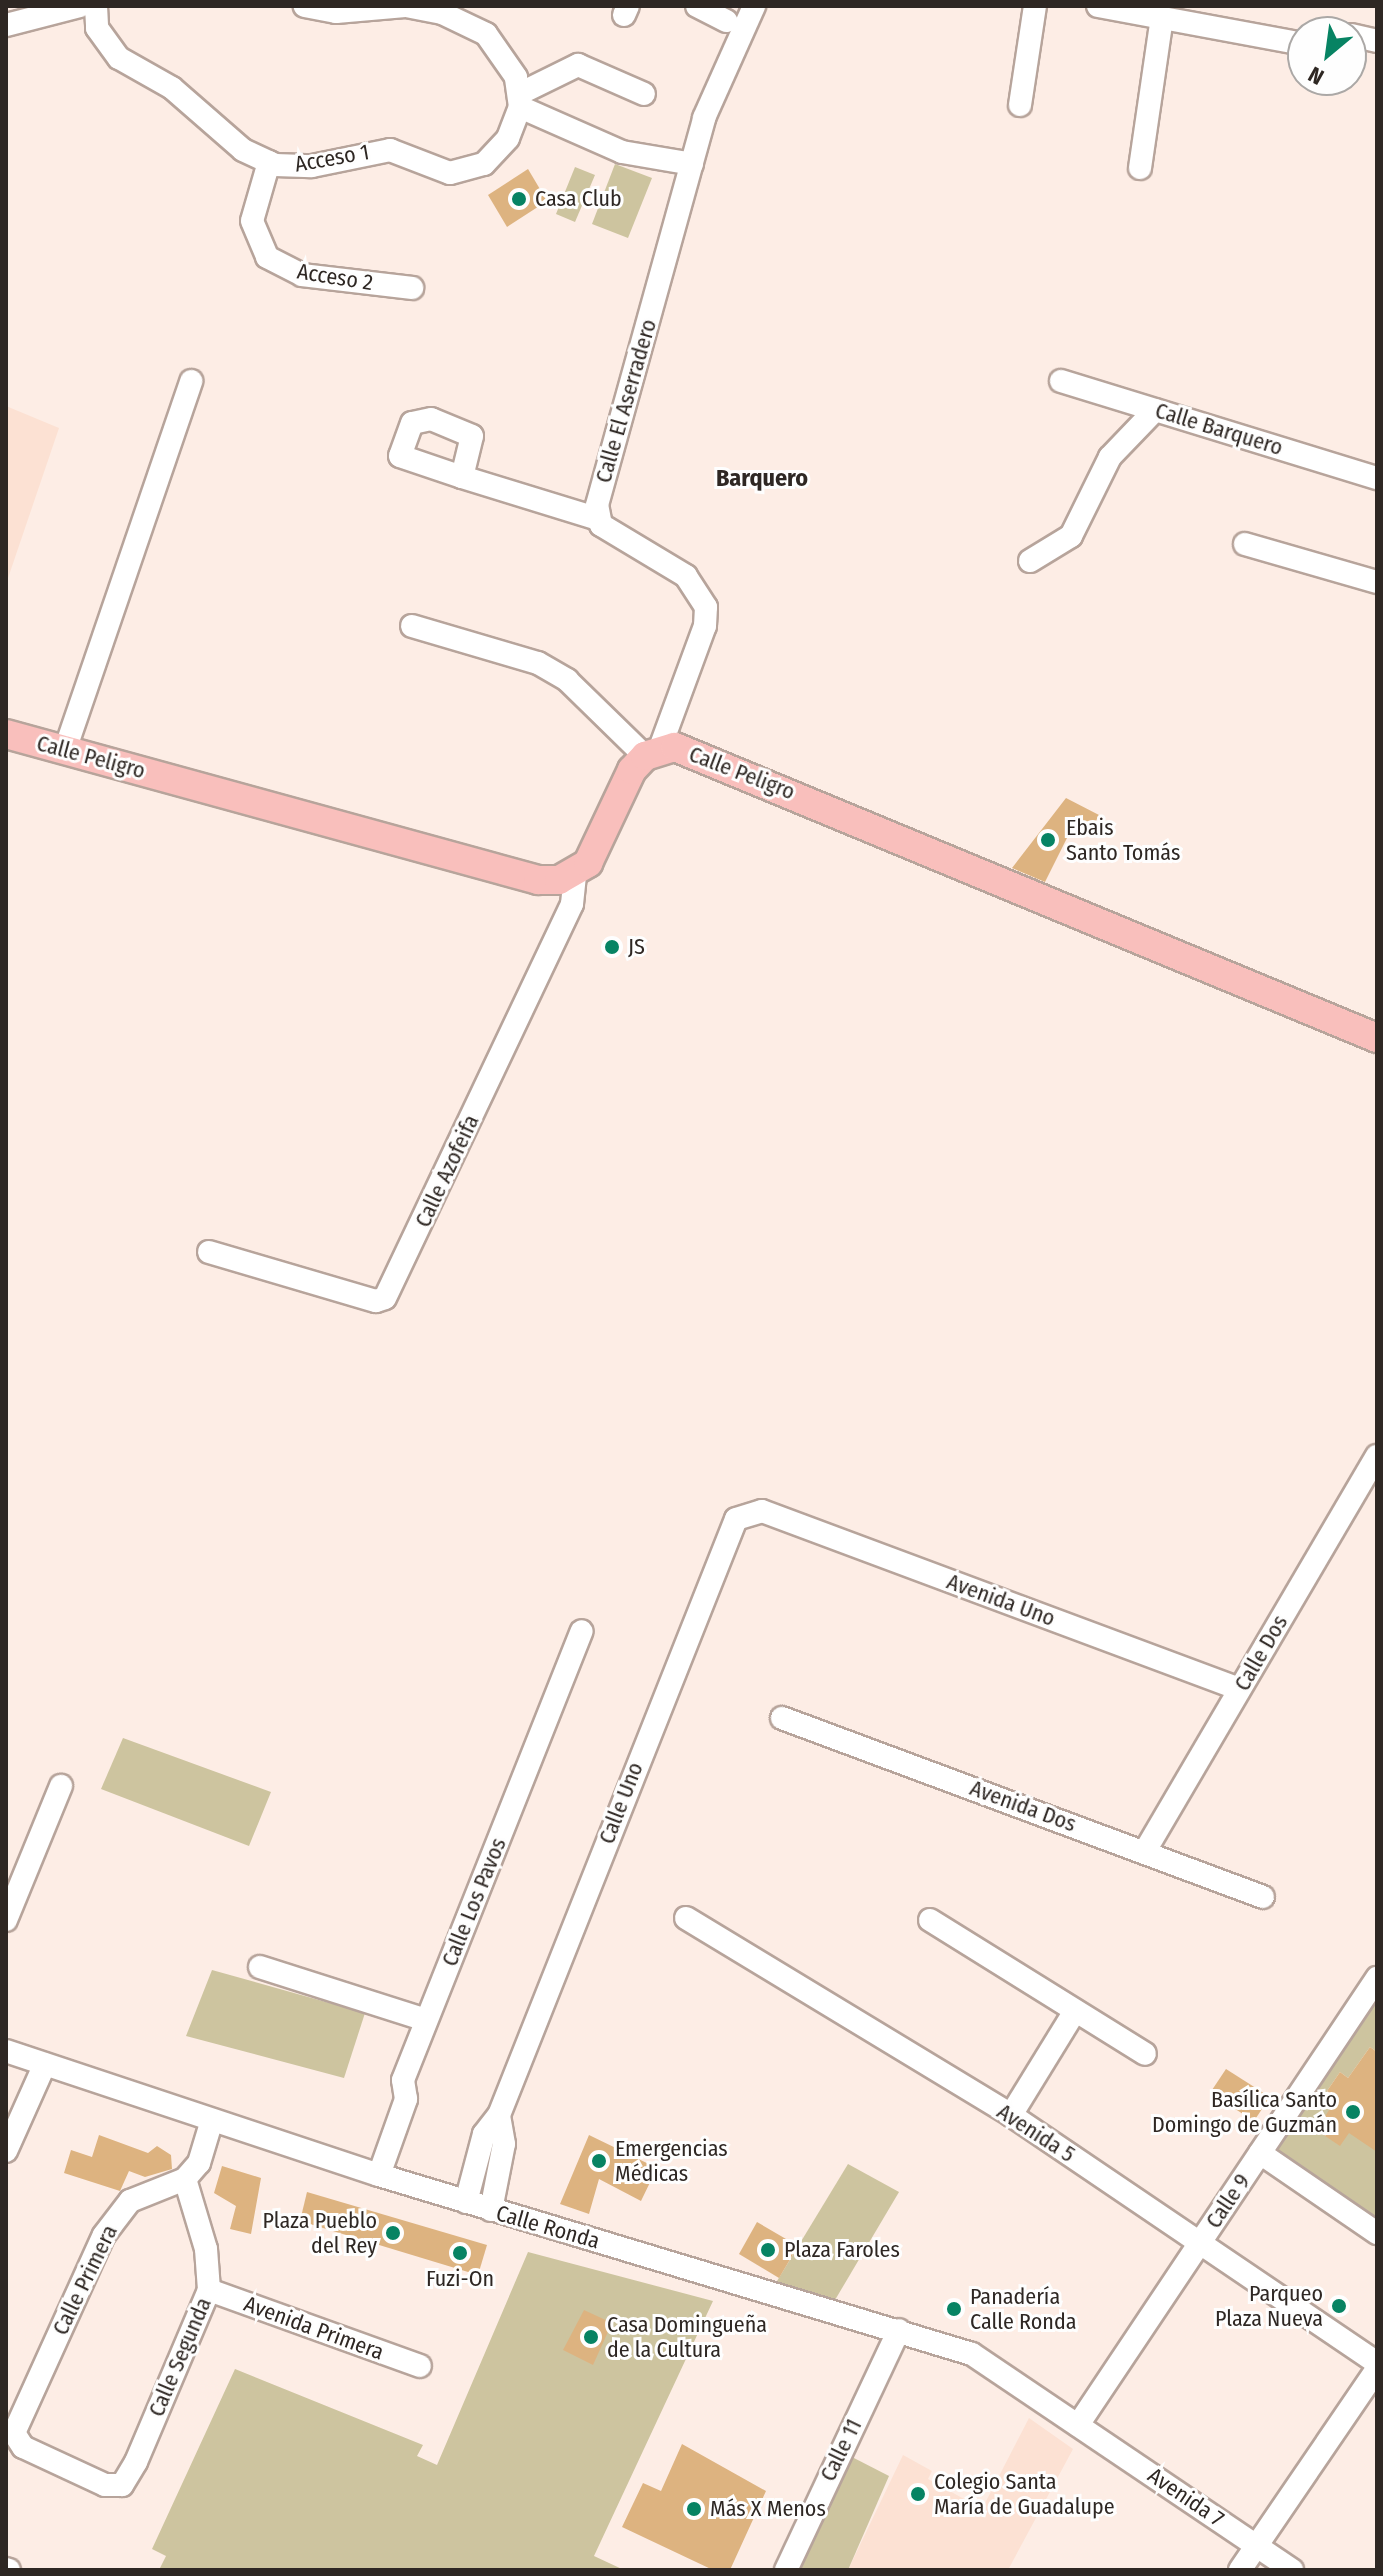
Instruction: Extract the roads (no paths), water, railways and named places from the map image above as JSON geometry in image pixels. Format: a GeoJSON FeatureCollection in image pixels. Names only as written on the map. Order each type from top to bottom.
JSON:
{"type":"FeatureCollection","features":[{"type":"Feature","properties":{"kind":"main road","name":"Calle Peligro"},"geometry":{"type":"LineString","coordinates":[[6,734],[516,875],[538,880],[575,874]]}},
{"type":"Feature","properties":{"kind":"main road","name":"Calle Peligro"},"geometry":{"type":"LineString","coordinates":[[652,752],[700,754],[1377,1038]]}},
{"type":"Feature","properties":{"kind":"main road"},"geometry":{"type":"LineString","coordinates":[[575,874],[588,863],[624,785],[652,752]]}},
{"type":"Feature","properties":{"kind":"street"},"geometry":{"type":"LineString","coordinates":[[6,25],[80,6]]}},
{"type":"Feature","properties":{"kind":"street","name":"Acceso 1"},"geometry":{"type":"LineString","coordinates":[[96,6],[97,28],[119,58],[172,88],[243,150],[269,162],[312,166],[390,150],[437,171],[468,171],[499,151],[520,101]]}},
{"type":"Feature","properties":{"kind":"street"},"geometry":{"type":"LineString","coordinates":[[305,6],[336,12],[405,6],[442,13],[500,46],[520,101],[622,152],[692,164]]}},
{"type":"Feature","properties":{"kind":"street"},"geometry":{"type":"LineString","coordinates":[[697,6],[726,21]]}},
{"type":"Feature","properties":{"kind":"street","name":"Calle El Aserradero"},"geometry":{"type":"LineString","coordinates":[[595,518],[704,118],[754,6]]}},
{"type":"Feature","properties":{"kind":"street"},"geometry":{"type":"LineString","coordinates":[[1020,105],[1035,6]]}},
{"type":"Feature","properties":{"kind":"street"},"geometry":{"type":"LineString","coordinates":[[1098,6],[1287,41]]}},
{"type":"Feature","properties":{"kind":"street"},"geometry":{"type":"LineString","coordinates":[[1140,168],[1162,18]]}},
{"type":"Feature","properties":{"kind":"street"},"geometry":{"type":"LineString","coordinates":[[520,101],[578,65],[644,94]]}},
{"type":"Feature","properties":{"kind":"street","name":"Acceso 2"},"geometry":{"type":"LineString","coordinates":[[269,162],[252,221],[267,257],[302,275],[412,288]]}},
{"type":"Feature","properties":{"kind":"street"},"geometry":{"type":"LineString","coordinates":[[65,750],[191,381]]}},
{"type":"Feature","properties":{"kind":"street","name":"Calle Barquero"},"geometry":{"type":"LineString","coordinates":[[1061,381],[1377,478]]}},
{"type":"Feature","properties":{"kind":"street"},"geometry":{"type":"LineString","coordinates":[[1030,561],[1071,536],[1115,449],[1155,410]]}},
{"type":"Feature","properties":{"kind":"street"},"geometry":{"type":"LineString","coordinates":[[412,626],[538,663],[567,680],[652,752],[705,626],[706,607],[686,576],[595,518],[462,477]]}},
{"type":"Feature","properties":{"kind":"street"},"geometry":{"type":"LineString","coordinates":[[1245,544],[1377,582]]}},
{"type":"Feature","properties":{"kind":"street","name":"Calle Azofeifa"},"geometry":{"type":"LineString","coordinates":[[209,1252],[376,1301],[385,1298],[572,904],[575,874]]}},
{"type":"Feature","properties":{"kind":"street","name":"Calle Dos"},"geometry":{"type":"LineString","coordinates":[[1145,1851],[1377,1456]]}},
{"type":"Feature","properties":{"kind":"street","name":"Calle Uno"},"geometry":{"type":"LineString","coordinates":[[466,2202],[484,2134],[499,2115],[729,1529],[749,1511],[762,1511]]}},
{"type":"Feature","properties":{"kind":"street","name":"Avenida Uno"},"geometry":{"type":"LineString","coordinates":[[762,1511],[1239,1689]]}},
{"type":"Feature","properties":{"kind":"street","name":"Calle Los Pavos"},"geometry":{"type":"LineString","coordinates":[[379,2175],[406,2099],[403,2080],[582,1631]]}},
{"type":"Feature","properties":{"kind":"street","name":"Avenida Dos"},"geometry":{"type":"LineString","coordinates":[[782,1718],[1263,1897]]}},
{"type":"Feature","properties":{"kind":"street"},"geometry":{"type":"LineString","coordinates":[[6,1920],[61,1786]]}},
{"type":"Feature","properties":{"kind":"street","name":"Avenida 5"},"geometry":{"type":"LineString","coordinates":[[686,1918],[1011,2115],[1377,2363]]}},
{"type":"Feature","properties":{"kind":"street"},"geometry":{"type":"LineString","coordinates":[[930,1920],[1145,2054]]}},
{"type":"Feature","properties":{"kind":"street"},"geometry":{"type":"LineString","coordinates":[[260,1967],[426,2020]]}},
{"type":"Feature","properties":{"kind":"street","name":"Calle 9"},"geometry":{"type":"LineString","coordinates":[[1078,2425],[1377,1978]]}},
{"type":"Feature","properties":{"kind":"street"},"geometry":{"type":"LineString","coordinates":[[1011,2115],[1075,2011]]}},
{"type":"Feature","properties":{"kind":"street","name":"Calle Ronda"},"geometry":{"type":"LineString","coordinates":[[6,2051],[379,2175],[972,2354],[1078,2425]]}},
{"type":"Feature","properties":{"kind":"street"},"geometry":{"type":"LineString","coordinates":[[6,2151],[45,2064]]}},
{"type":"Feature","properties":{"kind":"street","name":"Calle Uno"},"geometry":{"type":"LineString","coordinates":[[491,2210],[504,2144],[499,2115]]}},
{"type":"Feature","properties":{"kind":"street"},"geometry":{"type":"LineString","coordinates":[[185,2179],[199,2163],[212,2120]]}},
{"type":"Feature","properties":{"kind":"street"},"geometry":{"type":"LineString","coordinates":[[1260,2153],[1377,2233]]}},
{"type":"Feature","properties":{"kind":"street","name":"Calle Segunda"},"geometry":{"type":"LineString","coordinates":[[122,2485],[209,2290],[206,2249],[185,2179]]}},
{"type":"Feature","properties":{"kind":"street","name":"Calle Primera"},"geometry":{"type":"LineString","coordinates":[[122,2485],[105,2485],[23,2447],[14,2433],[110,2226],[130,2201],[185,2179]]}},
{"type":"Feature","properties":{"kind":"street","name":"Avenida Primera"},"geometry":{"type":"LineString","coordinates":[[209,2290],[420,2366]]}},
{"type":"Feature","properties":{"kind":"street","name":"Calle 11"},"geometry":{"type":"LineString","coordinates":[[786,2570],[899,2330]]}},
{"type":"Feature","properties":{"kind":"street"},"geometry":{"type":"LineString","coordinates":[[1240,2570],[1377,2369]]}},
{"type":"Feature","properties":{"kind":"street","name":"Avenida 7"},"geometry":{"type":"LineString","coordinates":[[1078,2425],[1292,2570]]}},
{"type":"Feature","properties":{"kind":"place","name":"Casa Club"},"geometry":{"type":"Point","coordinates":[519,199]}},
{"type":"Feature","properties":{"kind":"place","name":"Ebais Santo Tomás"},"geometry":{"type":"Point","coordinates":[1048,840]}},
{"type":"Feature","properties":{"kind":"place","name":"JS"},"geometry":{"type":"Point","coordinates":[612,947]}},
{"type":"Feature","properties":{"kind":"place","name":"Basílica Santo Domingo de Guzmán"},"geometry":{"type":"Point","coordinates":[1353,2112]}},
{"type":"Feature","properties":{"kind":"place","name":"Emergencias Médicas"},"geometry":{"type":"Point","coordinates":[599,2161]}},
{"type":"Feature","properties":{"kind":"place","name":"Plaza Pueblo del Rey"},"geometry":{"type":"Point","coordinates":[393,2233]}},
{"type":"Feature","properties":{"kind":"place","name":"Plaza Faroles"},"geometry":{"type":"Point","coordinates":[768,2250]}},
{"type":"Feature","properties":{"kind":"place","name":"Fuzi-On"},"geometry":{"type":"Point","coordinates":[460,2253]}},
{"type":"Feature","properties":{"kind":"place","name":"Parqueo Plaza Nueva"},"geometry":{"type":"Point","coordinates":[1339,2306]}},
{"type":"Feature","properties":{"kind":"place","name":"Panadería Calle Ronda"},"geometry":{"type":"Point","coordinates":[954,2309]}},
{"type":"Feature","properties":{"kind":"place","name":"Casa Domingueña de la Cultura"},"geometry":{"type":"Point","coordinates":[591,2337]}},
{"type":"Feature","properties":{"kind":"place","name":"Colegio Santa María de Guadalupe"},"geometry":{"type":"Point","coordinates":[918,2494]}},
{"type":"Feature","properties":{"kind":"place","name":"Más X Menos"},"geometry":{"type":"Point","coordinates":[694,2509]}},
{"type":"Feature","properties":{"kind":"district","name":"Barquero"},"geometry":{"type":"Point","coordinates":[762,479]}}]}
